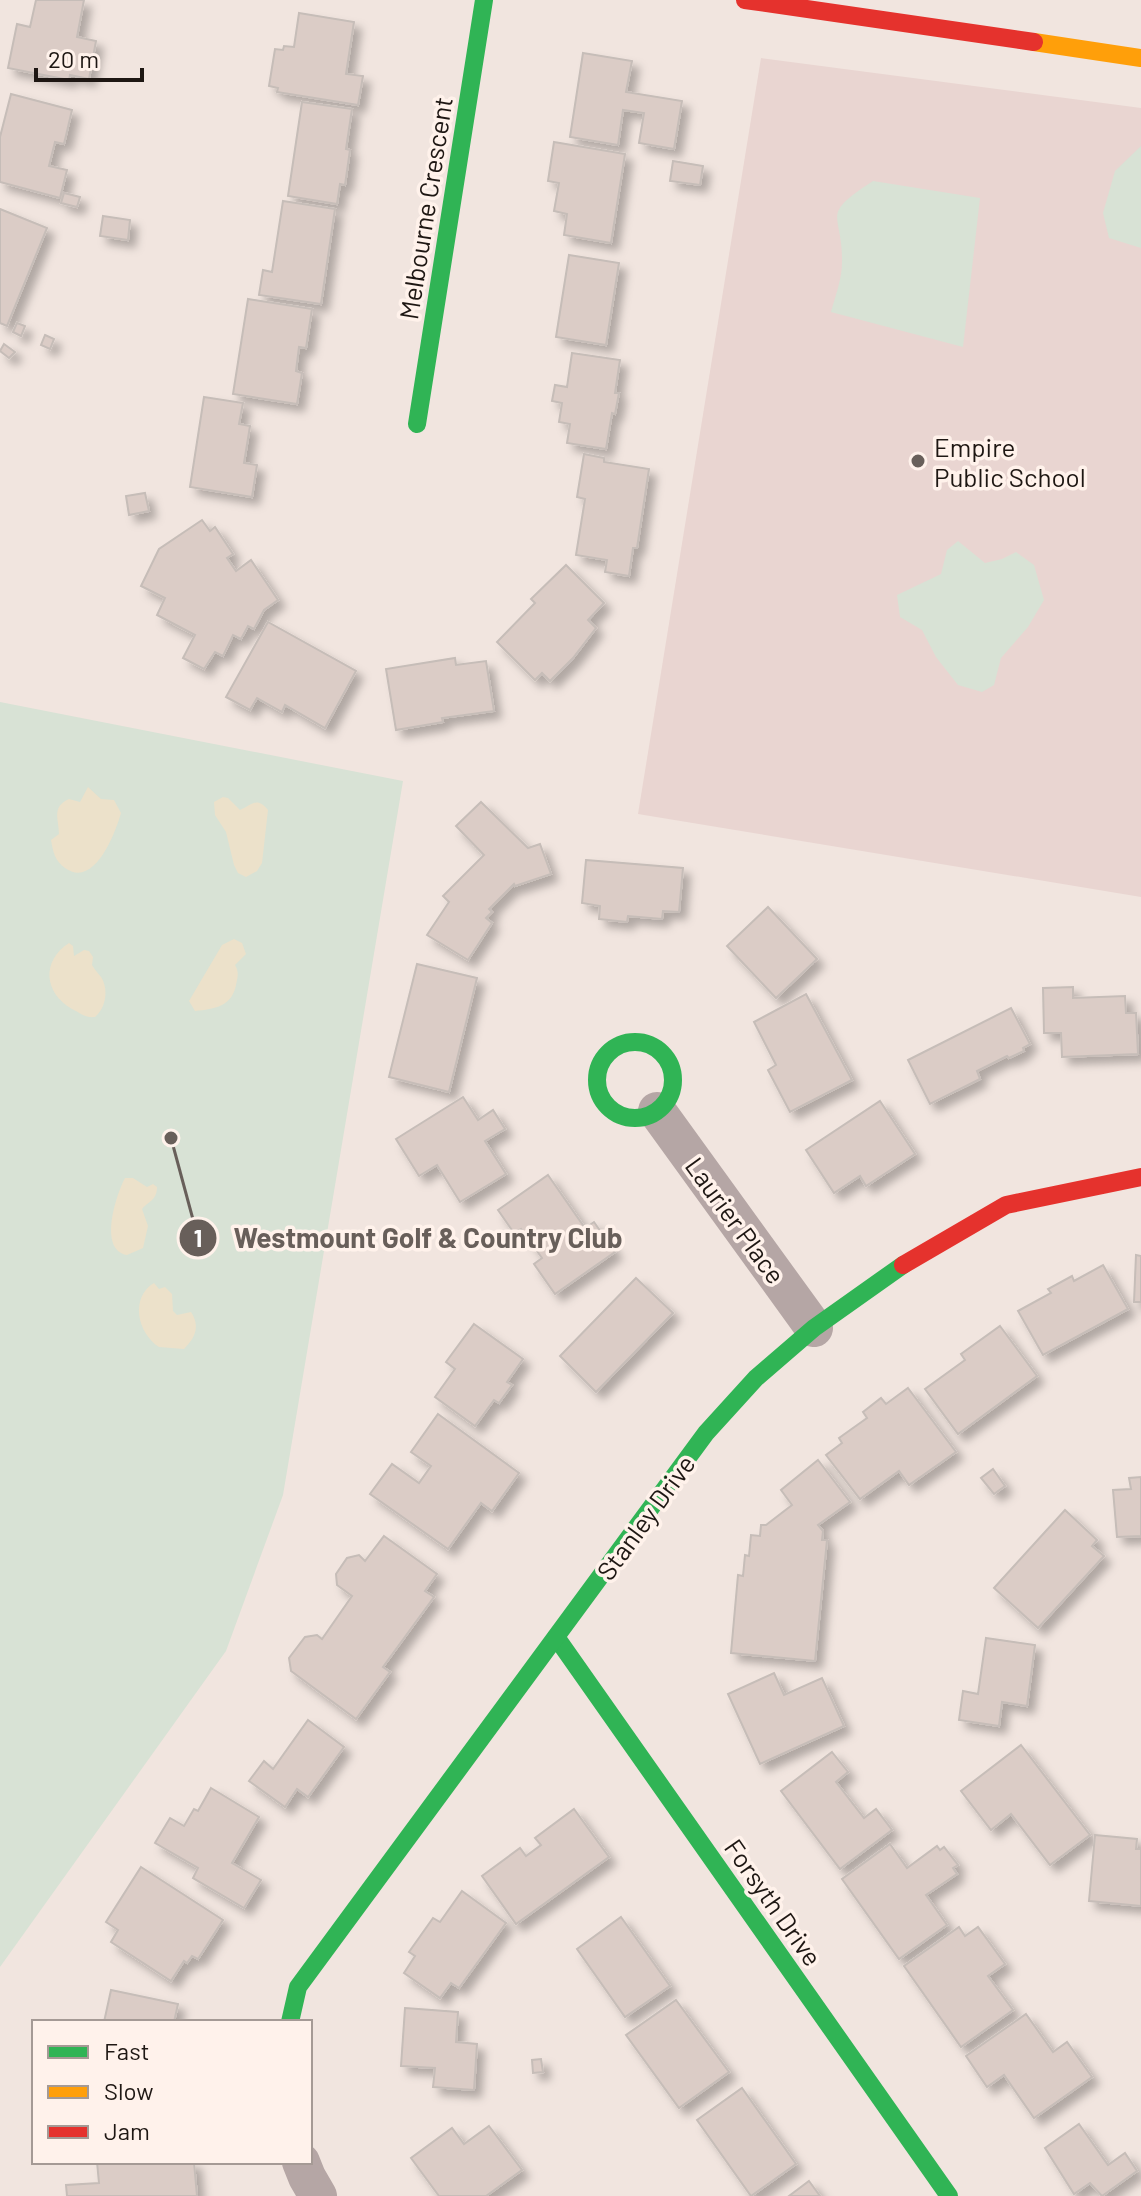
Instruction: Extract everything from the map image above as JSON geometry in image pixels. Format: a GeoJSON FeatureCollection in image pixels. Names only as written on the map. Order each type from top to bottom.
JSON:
{"type":"FeatureCollection","features":[{"type":"Feature","properties":{"kind":"street","name":"Melbourne Crescent"},"geometry":{"type":"LineString","coordinates":[[417,424],[484,0]]}},
{"type":"Feature","properties":{"kind":"street"},"geometry":{"type":"LineString","coordinates":[[745,0],[1141,58]]}},
{"type":"Feature","properties":{"kind":"street"},"geometry":{"type":"LineString","coordinates":[[634,1041],[649,1044],[668,1060],[674,1074],[673,1086],[669,1098],[657,1111],[641,1118],[627,1117],[614,1112],[602,1099],[596,1083],[598,1069],[606,1054],[618,1045],[634,1041]]}},
{"type":"Feature","properties":{"kind":"street","name":"Laurier Place"},"geometry":{"type":"LineString","coordinates":[[657,1111],[814,1328]]}},
{"type":"Feature","properties":{"kind":"street","name":"Stanley Drive"},"geometry":{"type":"LineString","coordinates":[[290,2020],[298,1987],[706,1433],[756,1378],[814,1328],[907,1262],[1006,1205],[1141,1177]]}},
{"type":"Feature","properties":{"kind":"street","name":"Forsyth Drive"},"geometry":{"type":"LineString","coordinates":[[556,1637],[949,2196]]}},
{"type":"Feature","properties":{"kind":"street"},"geometry":{"type":"LineString","coordinates":[[302,2164],[318,2196]]}},
{"type":"Feature","properties":{"kind":"shaded area","name":"Empire Public School"},"geometry":{"type":"Polygon","coordinates":[[[761,58],[1141,108],[1141,897],[638,814],[761,58]]]}},
{"type":"Feature","properties":{"kind":"shaded area"},"geometry":{"type":"Polygon","coordinates":[[[1141,146],[1141,248],[1109,238],[1103,213],[1115,171],[1141,146]]]}},
{"type":"Feature","properties":{"kind":"shaded area"},"geometry":{"type":"Polygon","coordinates":[[[873,181],[980,198],[963,347],[831,312],[842,269],[839,209],[873,181]]]}},
{"type":"Feature","properties":{"kind":"shaded area"},"geometry":{"type":"Polygon","coordinates":[[[958,541],[985,563],[1016,552],[1034,565],[1044,600],[1028,627],[1001,658],[994,685],[982,692],[958,685],[936,657],[922,630],[900,617],[897,595],[941,574],[947,550],[958,541]]]}},
{"type":"Feature","properties":{"kind":"shaded area"},"geometry":{"type":"Polygon","coordinates":[[[0,702],[403,781],[283,1495],[226,1651],[0,1967],[0,702]]]}},
{"type":"Feature","properties":{"kind":"sand"},"geometry":{"type":"Polygon","coordinates":[[[88,787],[101,799],[114,800],[121,813],[102,856],[85,871],[75,873],[59,862],[51,840],[59,834],[57,814],[60,806],[69,799],[80,802],[88,787]]]}},
{"type":"Feature","properties":{"kind":"sand"},"geometry":{"type":"Polygon","coordinates":[[[223,797],[240,810],[261,803],[268,810],[262,863],[257,871],[246,877],[238,873],[234,865],[226,832],[215,815],[214,802],[223,797]]]}},
{"type":"Feature","properties":{"kind":"sand"},"geometry":{"type":"Polygon","coordinates":[[[234,939],[242,943],[246,954],[235,965],[238,974],[231,998],[222,1005],[195,1011],[189,1001],[222,945],[234,939]]]}},
{"type":"Feature","properties":{"kind":"sand"},"geometry":{"type":"Polygon","coordinates":[[[69,943],[73,946],[74,956],[84,950],[89,951],[93,957],[92,965],[103,982],[106,993],[104,1004],[95,1017],[72,1009],[51,986],[50,968],[60,950],[69,943]]]}},
{"type":"Feature","properties":{"kind":"sand"},"geometry":{"type":"Polygon","coordinates":[[[125,1178],[133,1178],[147,1187],[153,1184],[157,1187],[154,1198],[142,1209],[148,1226],[143,1248],[127,1255],[118,1251],[111,1233],[117,1196],[125,1178]]]}},
{"type":"Feature","properties":{"kind":"sand"},"geometry":{"type":"Polygon","coordinates":[[[154,1283],[159,1289],[165,1287],[172,1294],[173,1311],[177,1315],[191,1312],[194,1317],[195,1331],[184,1349],[159,1347],[151,1341],[141,1324],[139,1306],[146,1289],[154,1283]]]}},
{"type":"Feature","properties":{"kind":"building"},"geometry":{"type":"Polygon","coordinates":[[[36,0],[84,0],[77,37],[96,41],[89,79],[70,75],[69,80],[8,68],[17,24],[30,27],[36,0]]]}},
{"type":"Feature","properties":{"kind":"building"},"geometry":{"type":"Polygon","coordinates":[[[299,13],[354,22],[346,74],[363,76],[358,105],[277,92],[278,88],[269,86],[275,49],[294,47],[299,13]]]}},
{"type":"Feature","properties":{"kind":"building"},"geometry":{"type":"Polygon","coordinates":[[[583,53],[632,61],[626,92],[682,101],[674,149],[639,143],[644,113],[623,110],[618,145],[570,137],[583,53]]]}},
{"type":"Feature","properties":{"kind":"building"},"geometry":{"type":"Polygon","coordinates":[[[11,94],[72,110],[64,144],[55,142],[49,166],[67,170],[60,198],[0,182],[0,137],[11,94]]]}},
{"type":"Feature","properties":{"kind":"building"},"geometry":{"type":"Polygon","coordinates":[[[302,102],[352,109],[345,185],[340,184],[337,204],[288,196],[302,102]]]}},
{"type":"Feature","properties":{"kind":"building"},"geometry":{"type":"Polygon","coordinates":[[[554,142],[625,154],[611,243],[564,235],[567,214],[554,211],[559,183],[548,181],[554,142]]]}},
{"type":"Feature","properties":{"kind":"building"},"geometry":{"type":"Polygon","coordinates":[[[673,161],[703,166],[700,185],[670,181],[673,161]]]}},
{"type":"Feature","properties":{"kind":"building"},"geometry":{"type":"Polygon","coordinates":[[[64,193],[80,197],[77,207],[61,203],[64,193]]]}},
{"type":"Feature","properties":{"kind":"building"},"geometry":{"type":"Polygon","coordinates":[[[283,201],[335,209],[321,304],[259,295],[263,270],[272,272],[283,201]]]}},
{"type":"Feature","properties":{"kind":"building"},"geometry":{"type":"Polygon","coordinates":[[[0,209],[47,228],[7,326],[0,323],[0,209]]]}},
{"type":"Feature","properties":{"kind":"building"},"geometry":{"type":"Polygon","coordinates":[[[103,216],[130,220],[128,240],[100,236],[103,216]]]}},
{"type":"Feature","properties":{"kind":"building"},"geometry":{"type":"Polygon","coordinates":[[[569,255],[619,263],[606,345],[556,337],[569,255]]]}},
{"type":"Feature","properties":{"kind":"building"},"geometry":{"type":"Polygon","coordinates":[[[248,299],[312,309],[306,348],[299,347],[296,371],[302,373],[297,404],[233,394],[248,299]]]}},
{"type":"Feature","properties":{"kind":"building"},"geometry":{"type":"Polygon","coordinates":[[[17,323],[25,326],[21,336],[13,332],[17,323]]]}},
{"type":"Feature","properties":{"kind":"building"},"geometry":{"type":"Polygon","coordinates":[[[45,335],[54,339],[50,349],[41,345],[45,335]]]}},
{"type":"Feature","properties":{"kind":"building"},"geometry":{"type":"Polygon","coordinates":[[[4,344],[15,352],[9,358],[0,351],[4,344]]]}},
{"type":"Feature","properties":{"kind":"building"},"geometry":{"type":"Polygon","coordinates":[[[572,353],[620,360],[615,393],[619,393],[606,449],[567,443],[570,424],[559,422],[562,403],[552,401],[555,385],[567,387],[572,353]]]}},
{"type":"Feature","properties":{"kind":"building"},"geometry":{"type":"Polygon","coordinates":[[[204,397],[243,403],[239,424],[250,426],[244,463],[257,465],[252,497],[190,487],[204,397]]]}},
{"type":"Feature","properties":{"kind":"building"},"geometry":{"type":"Polygon","coordinates":[[[584,454],[604,458],[604,462],[649,469],[637,548],[633,548],[629,576],[605,572],[607,560],[576,555],[585,499],[577,497],[584,454]]]}},
{"type":"Feature","properties":{"kind":"building"},"geometry":{"type":"Polygon","coordinates":[[[145,493],[149,511],[129,515],[126,496],[145,493]]]}},
{"type":"Feature","properties":{"kind":"building"},"geometry":{"type":"Polygon","coordinates":[[[202,520],[210,531],[215,527],[233,554],[227,558],[236,571],[251,560],[278,600],[264,610],[254,629],[248,626],[241,639],[233,635],[223,656],[215,652],[204,669],[183,658],[195,635],[157,615],[165,598],[141,586],[159,549],[202,520]]]}},
{"type":"Feature","properties":{"kind":"building"},"geometry":{"type":"Polygon","coordinates":[[[566,565],[604,603],[588,620],[596,628],[573,658],[550,681],[542,673],[535,680],[497,642],[535,603],[531,599],[566,565]]]}},
{"type":"Feature","properties":{"kind":"building"},"geometry":{"type":"Polygon","coordinates":[[[268,622],[356,671],[325,728],[285,705],[282,712],[257,698],[250,710],[226,697],[268,622]]]}},
{"type":"Feature","properties":{"kind":"building"},"geometry":{"type":"Polygon","coordinates":[[[455,658],[456,665],[486,661],[494,711],[442,718],[443,722],[396,730],[386,669],[455,658]]]}},
{"type":"Feature","properties":{"kind":"building"},"geometry":{"type":"Polygon","coordinates":[[[481,802],[528,848],[540,844],[551,874],[514,884],[489,909],[492,912],[486,918],[492,923],[468,960],[427,935],[449,902],[443,896],[484,855],[456,826],[481,802]]]}},
{"type":"Feature","properties":{"kind":"building"},"geometry":{"type":"Polygon","coordinates":[[[586,860],[683,868],[679,912],[663,911],[662,919],[628,916],[627,922],[599,919],[600,906],[582,903],[586,860]]]}},
{"type":"Feature","properties":{"kind":"building"},"geometry":{"type":"Polygon","coordinates":[[[768,907],[817,959],[776,998],[727,946],[768,907]]]}},
{"type":"Feature","properties":{"kind":"building"},"geometry":{"type":"Polygon","coordinates":[[[417,964],[477,978],[449,1092],[389,1077],[417,964]]]}},
{"type":"Feature","properties":{"kind":"building"},"geometry":{"type":"Polygon","coordinates":[[[1073,987],[1073,998],[1125,996],[1126,1013],[1136,1013],[1138,1054],[1062,1057],[1061,1033],[1044,1033],[1043,988],[1073,987]]]}},
{"type":"Feature","properties":{"kind":"building"},"geometry":{"type":"Polygon","coordinates":[[[806,994],[852,1080],[790,1112],[768,1070],[776,1065],[754,1022],[806,994]]]}},
{"type":"Feature","properties":{"kind":"building"},"geometry":{"type":"Polygon","coordinates":[[[1011,1008],[1030,1044],[1023,1048],[1024,1051],[977,1071],[980,1079],[930,1104],[908,1060],[1011,1008]]]}},
{"type":"Feature","properties":{"kind":"building"},"geometry":{"type":"Polygon","coordinates":[[[463,1097],[478,1120],[493,1110],[505,1129],[485,1141],[506,1174],[460,1202],[437,1165],[419,1176],[396,1139],[463,1097]]]}},
{"type":"Feature","properties":{"kind":"building"},"geometry":{"type":"Polygon","coordinates":[[[880,1101],[915,1154],[866,1186],[860,1176],[834,1193],[806,1150],[880,1101]]]}},
{"type":"Feature","properties":{"kind":"building"},"geometry":{"type":"Polygon","coordinates":[[[548,1175],[585,1228],[594,1222],[615,1252],[555,1294],[534,1264],[542,1258],[521,1229],[514,1233],[498,1210],[548,1175]]]}},
{"type":"Feature","properties":{"kind":"building"},"geometry":{"type":"Polygon","coordinates":[[[1136,1255],[1141,1256],[1141,1302],[1134,1302],[1136,1255]]]}},
{"type":"Feature","properties":{"kind":"building"},"geometry":{"type":"Polygon","coordinates":[[[1103,1265],[1128,1309],[1043,1355],[1018,1311],[1051,1293],[1048,1289],[1072,1276],[1074,1281],[1103,1265]]]}},
{"type":"Feature","properties":{"kind":"building"},"geometry":{"type":"Polygon","coordinates":[[[636,1278],[673,1313],[596,1392],[560,1356],[636,1278]]]}},
{"type":"Feature","properties":{"kind":"building"},"geometry":{"type":"Polygon","coordinates":[[[474,1324],[523,1359],[507,1382],[512,1385],[499,1403],[494,1400],[475,1426],[435,1397],[455,1369],[446,1362],[474,1324]]]}},
{"type":"Feature","properties":{"kind":"building"},"geometry":{"type":"Polygon","coordinates":[[[1000,1326],[1037,1376],[958,1434],[925,1389],[965,1360],[961,1354],[1000,1326]]]}},
{"type":"Feature","properties":{"kind":"building"},"geometry":{"type":"Polygon","coordinates":[[[908,1388],[956,1452],[909,1485],[899,1471],[860,1499],[826,1455],[842,1443],[839,1438],[867,1418],[863,1412],[881,1398],[886,1404],[908,1388]]]}},
{"type":"Feature","properties":{"kind":"building"},"geometry":{"type":"Polygon","coordinates":[[[438,1414],[519,1473],[492,1511],[481,1503],[448,1549],[370,1494],[392,1464],[419,1483],[431,1466],[411,1452],[438,1414]]]}},
{"type":"Feature","properties":{"kind":"building"},"geometry":{"type":"Polygon","coordinates":[[[818,1460],[850,1502],[818,1525],[823,1531],[822,1540],[827,1540],[815,1661],[731,1653],[738,1575],[743,1576],[751,1535],[760,1536],[761,1525],[766,1525],[792,1505],[781,1490],[818,1460]]]}},
{"type":"Feature","properties":{"kind":"building"},"geometry":{"type":"Polygon","coordinates":[[[993,1469],[1005,1486],[994,1494],[981,1478],[993,1469]]]}},
{"type":"Feature","properties":{"kind":"building"},"geometry":{"type":"Polygon","coordinates":[[[1141,1477],[1141,1536],[1117,1537],[1113,1490],[1131,1489],[1129,1478],[1141,1477]]]}},
{"type":"Feature","properties":{"kind":"building"},"geometry":{"type":"Polygon","coordinates":[[[1065,1510],[1097,1540],[1092,1546],[1104,1556],[1038,1628],[994,1588],[1065,1510]]]}},
{"type":"Feature","properties":{"kind":"building"},"geometry":{"type":"Polygon","coordinates":[[[384,1536],[437,1574],[425,1591],[434,1597],[383,1667],[390,1672],[356,1719],[291,1671],[289,1658],[305,1637],[317,1635],[322,1639],[352,1596],[337,1585],[336,1574],[347,1558],[359,1555],[365,1561],[384,1536]]]}},
{"type":"Feature","properties":{"kind":"building"},"geometry":{"type":"Polygon","coordinates":[[[986,1638],[1035,1645],[1027,1706],[1002,1702],[999,1726],[959,1720],[963,1691],[978,1694],[986,1638]]]}},
{"type":"Feature","properties":{"kind":"building"},"geometry":{"type":"Polygon","coordinates":[[[774,1673],[784,1695],[822,1678],[844,1726],[760,1764],[728,1694],[774,1673]]]}},
{"type":"Feature","properties":{"kind":"building"},"geometry":{"type":"Polygon","coordinates":[[[308,1720],[344,1747],[308,1797],[297,1789],[285,1807],[249,1781],[264,1761],[273,1769],[308,1720]]]}},
{"type":"Feature","properties":{"kind":"building"},"geometry":{"type":"Polygon","coordinates":[[[1021,1745],[1090,1835],[1050,1865],[1011,1814],[991,1830],[961,1791],[1021,1745]]]}},
{"type":"Feature","properties":{"kind":"building"},"geometry":{"type":"Polygon","coordinates":[[[832,1752],[848,1772],[836,1782],[864,1818],[876,1809],[892,1830],[840,1869],[781,1791],[832,1752]]]}},
{"type":"Feature","properties":{"kind":"building"},"geometry":{"type":"Polygon","coordinates":[[[211,1788],[259,1817],[232,1863],[261,1880],[244,1908],[193,1878],[198,1868],[155,1843],[170,1818],[184,1826],[194,1809],[198,1811],[211,1788]]]}},
{"type":"Feature","properties":{"kind":"building"},"geometry":{"type":"Polygon","coordinates":[[[574,1809],[609,1857],[516,1924],[482,1876],[520,1848],[526,1856],[541,1845],[535,1838],[574,1809]]]}},
{"type":"Feature","properties":{"kind":"building"},"geometry":{"type":"Polygon","coordinates":[[[1095,1835],[1137,1839],[1136,1849],[1141,1849],[1141,1906],[1089,1901],[1095,1835]]]}},
{"type":"Feature","properties":{"kind":"building"},"geometry":{"type":"Polygon","coordinates":[[[890,1844],[907,1868],[937,1846],[940,1850],[944,1847],[958,1865],[953,1868],[957,1874],[926,1895],[947,1925],[899,1959],[842,1879],[890,1844]]]}},
{"type":"Feature","properties":{"kind":"building"},"geometry":{"type":"Polygon","coordinates":[[[141,1867],[223,1920],[198,1959],[192,1956],[187,1963],[184,1961],[171,1981],[111,1942],[118,1930],[106,1922],[141,1867]]]}},
{"type":"Feature","properties":{"kind":"building"},"geometry":{"type":"Polygon","coordinates":[[[462,1891],[506,1923],[459,1988],[451,1983],[440,1998],[404,1973],[415,1956],[409,1952],[433,1918],[440,1922],[462,1891]]]}},
{"type":"Feature","properties":{"kind":"building"},"geometry":{"type":"Polygon","coordinates":[[[621,1917],[670,1986],[625,2017],[577,1949],[621,1917]]]}},
{"type":"Feature","properties":{"kind":"building"},"geometry":{"type":"Polygon","coordinates":[[[959,1927],[965,1936],[978,1927],[1005,1964],[988,1976],[1013,2010],[961,2047],[904,1966],[959,1927]]]}},
{"type":"Feature","properties":{"kind":"building"},"geometry":{"type":"Polygon","coordinates":[[[111,1990],[178,2004],[174,2020],[104,2020],[111,1990]]]}},
{"type":"Feature","properties":{"kind":"building"},"geometry":{"type":"Polygon","coordinates":[[[676,2000],[729,2072],[679,2108],[626,2035],[676,2000]]]}},
{"type":"Feature","properties":{"kind":"building"},"geometry":{"type":"Polygon","coordinates":[[[405,2008],[458,2012],[456,2042],[477,2044],[474,2090],[433,2087],[435,2068],[401,2066],[405,2008]]]}},
{"type":"Feature","properties":{"kind":"building"},"geometry":{"type":"Polygon","coordinates":[[[1026,2014],[1053,2052],[1067,2042],[1092,2077],[1034,2118],[1004,2075],[987,2087],[966,2056],[1026,2014]]]}},
{"type":"Feature","properties":{"kind":"building"},"geometry":{"type":"Polygon","coordinates":[[[541,2059],[543,2072],[533,2073],[532,2060],[541,2059]]]}},
{"type":"Feature","properties":{"kind":"building"},"geometry":{"type":"Polygon","coordinates":[[[742,2088],[796,2164],[751,2196],[697,2120],[742,2088]]]}},
{"type":"Feature","properties":{"kind":"building"},"geometry":{"type":"Polygon","coordinates":[[[1079,2124],[1108,2165],[1125,2153],[1137,2171],[1102,2196],[1090,2183],[1074,2194],[1045,2148],[1079,2124]]]}},
{"type":"Feature","properties":{"kind":"building"},"geometry":{"type":"Polygon","coordinates":[[[489,2126],[522,2170],[486,2196],[439,2196],[411,2158],[452,2128],[464,2144],[489,2126]]]}},
{"type":"Feature","properties":{"kind":"building"},"geometry":{"type":"Polygon","coordinates":[[[97,2164],[194,2164],[197,2196],[67,2196],[66,2185],[99,2183],[97,2164]]]}},
{"type":"Feature","properties":{"kind":"building"},"geometry":{"type":"Polygon","coordinates":[[[809,2181],[820,2196],[789,2196],[809,2181]]]}},
{"type":"Feature","properties":{"kind":"traffic: fast"},"geometry":{"type":"LineString","coordinates":[[417,424],[484,0]]}},
{"type":"Feature","properties":{"kind":"traffic: fast"},"geometry":{"type":"LineString","coordinates":[[635,1042],[650,1045],[662,1053],[670,1065],[673,1080],[670,1095],[662,1107],[650,1115],[635,1118],[620,1115],[608,1107],[600,1095],[597,1080],[600,1065],[608,1053],[620,1045],[635,1042]]}},
{"type":"Feature","properties":{"kind":"traffic: fast"},"geometry":{"type":"LineString","coordinates":[[290,2020],[298,1987],[706,1433],[756,1378],[814,1328],[903,1265]]}},
{"type":"Feature","properties":{"kind":"traffic: fast"},"geometry":{"type":"LineString","coordinates":[[556,1637],[949,2196]]}},
{"type":"Feature","properties":{"kind":"traffic: slow"},"geometry":{"type":"LineString","coordinates":[[1034,42],[1141,58]]}},
{"type":"Feature","properties":{"kind":"traffic: jam"},"geometry":{"type":"LineString","coordinates":[[745,0],[1034,42]]}},
{"type":"Feature","properties":{"kind":"traffic: jam"},"geometry":{"type":"LineString","coordinates":[[903,1265],[1006,1205],[1141,1177]]}},
{"type":"Feature","properties":{"kind":"place","name":"Empire Public School"},"geometry":{"type":"Point","coordinates":[918,461]}},
{"type":"Feature","properties":{"kind":"place","name":"Westmount Golf & Country Club"},"geometry":{"type":"Point","coordinates":[171,1138]}}]}
